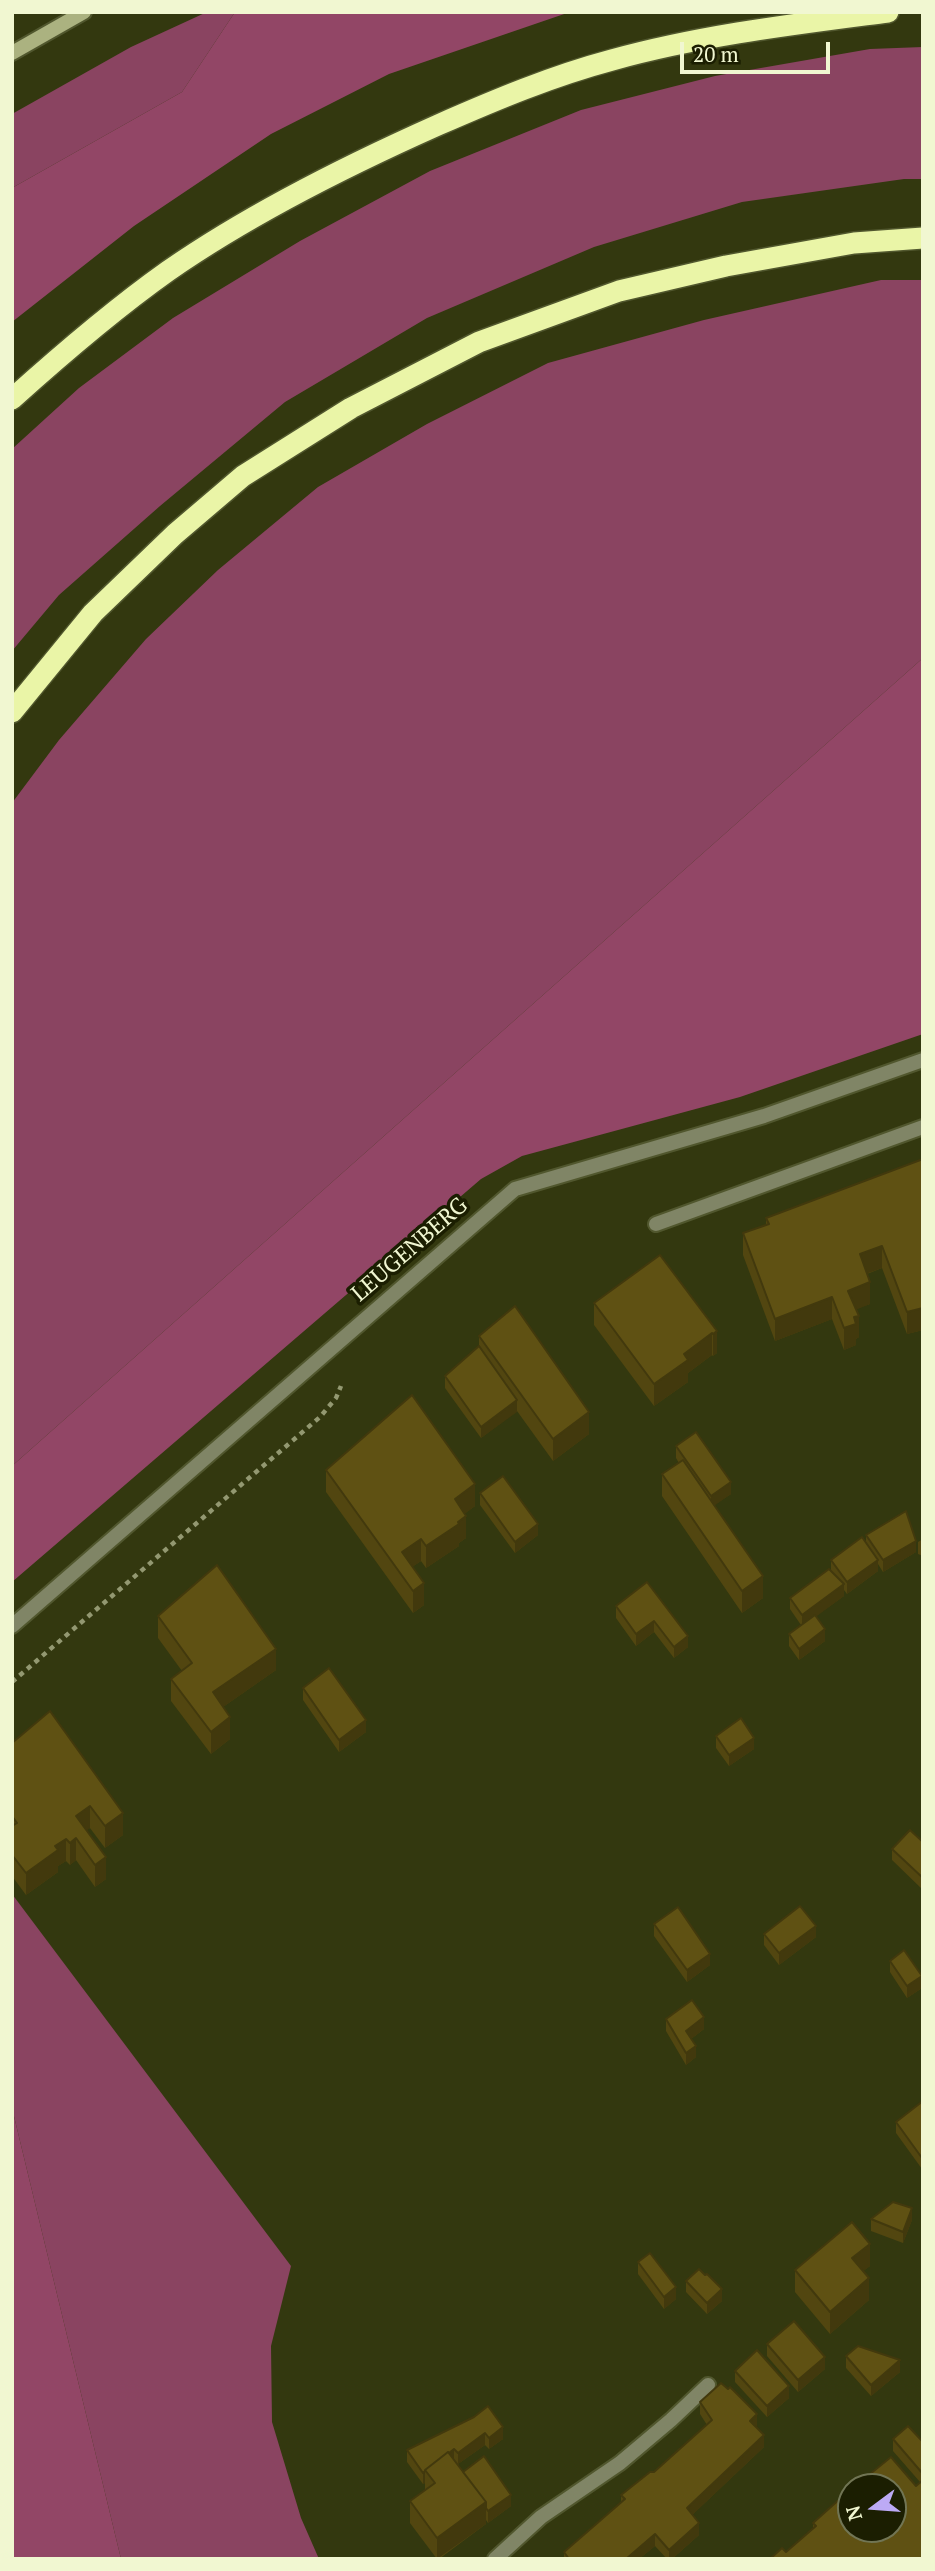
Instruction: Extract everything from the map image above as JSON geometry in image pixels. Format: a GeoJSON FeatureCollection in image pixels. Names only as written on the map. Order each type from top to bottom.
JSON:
{"type":"FeatureCollection","features":[{"type":"Feature","properties":{"kind":"highway"},"geometry":{"type":"LineString","coordinates":[[12,399],[85,334],[169,271],[272,207],[389,147],[511,93],[612,60],[751,29],[888,12]]}},
{"type":"Feature","properties":{"kind":"highway"},"geometry":{"type":"LineString","coordinates":[[12,712],[93,614],[175,534],[243,476],[351,408],[479,342],[618,291],[726,266],[854,243],[923,238]]}},
{"type":"Feature","properties":{"kind":"main road"},"geometry":{"type":"LineString","coordinates":[[12,53],[85,12]]}},
{"type":"Feature","properties":{"kind":"street","name":"LEUGENBERG"},"geometry":{"type":"LineString","coordinates":[[12,1626],[515,1189],[764,1115],[923,1060]]}},
{"type":"Feature","properties":{"kind":"street"},"geometry":{"type":"LineString","coordinates":[[656,1224],[923,1127]]}},
{"type":"Feature","properties":{"kind":"street"},"geometry":{"type":"LineString","coordinates":[[495,2559],[541,2517],[620,2463],[708,2385]]}},
{"type":"Feature","properties":{"kind":"path"},"geometry":{"type":"LineString","coordinates":[[12,1682],[320,1417],[336,1398],[344,1377],[350,1332]]}},
{"type":"Feature","properties":{"kind":"shaded area"},"geometry":{"type":"Polygon","coordinates":[[[207,12],[235,12],[182,92],[12,188],[12,114],[131,47],[207,12]]]}},
{"type":"Feature","properties":{"kind":"shaded area"},"geometry":{"type":"Polygon","coordinates":[[[235,12],[570,12],[389,74],[271,134],[134,226],[12,322],[12,188],[182,92],[235,12]]]}},
{"type":"Feature","properties":{"kind":"shaded area"},"geometry":{"type":"Polygon","coordinates":[[[923,47],[923,179],[904,179],[742,202],[594,247],[427,318],[285,402],[59,595],[12,651],[12,449],[79,388],[173,318],[300,241],[430,171],[581,110],[715,76],[870,49],[923,47]]]}},
{"type":"Feature","properties":{"kind":"shaded area"},"geometry":{"type":"Polygon","coordinates":[[[881,280],[923,280],[923,658],[12,1466],[12,803],[59,740],[146,639],[218,570],[318,487],[427,424],[548,363],[704,320],[881,280]]]}},
{"type":"Feature","properties":{"kind":"shaded area"},"geometry":{"type":"Polygon","coordinates":[[[923,658],[923,1034],[740,1097],[522,1156],[481,1179],[12,1582],[12,1466],[923,658]]]}},
{"type":"Feature","properties":{"kind":"shaded area"},"geometry":{"type":"Polygon","coordinates":[[[12,1894],[291,2266],[271,2346],[272,2422],[301,2518],[319,2559],[121,2559],[12,2108],[12,1894]]]}},
{"type":"Feature","properties":{"kind":"shaded area"},"geometry":{"type":"Polygon","coordinates":[[[12,2108],[121,2559],[12,2559],[12,2108]]]}},
{"type":"Feature","properties":{"kind":"building"},"geometry":{"type":"Polygon","coordinates":[[[923,1159],[923,1308],[907,1312],[882,1246],[860,1254],[870,1282],[848,1291],[859,1316],[854,1317],[856,1324],[844,1328],[832,1297],[775,1319],[743,1233],[769,1224],[766,1218],[923,1159]]]}},
{"type":"Feature","properties":{"kind":"building"},"geometry":{"type":"Polygon","coordinates":[[[660,1255],[717,1331],[684,1354],[688,1360],[654,1384],[594,1303],[660,1255]]]}},
{"type":"Feature","properties":{"kind":"building"},"geometry":{"type":"Polygon","coordinates":[[[515,1306],[589,1412],[553,1439],[479,1336],[515,1306]]]}},
{"type":"Feature","properties":{"kind":"building"},"geometry":{"type":"Polygon","coordinates":[[[479,1346],[517,1400],[481,1427],[445,1376],[479,1346]]]}},
{"type":"Feature","properties":{"kind":"building"},"geometry":{"type":"Polygon","coordinates":[[[412,1395],[475,1484],[455,1499],[466,1516],[459,1524],[426,1546],[421,1539],[402,1552],[424,1583],[413,1591],[326,1470],[412,1395]]]}},
{"type":"Feature","properties":{"kind":"building"},"geometry":{"type":"Polygon","coordinates":[[[696,1432],[731,1482],[711,1496],[676,1446],[696,1432]]]}},
{"type":"Feature","properties":{"kind":"building"},"geometry":{"type":"Polygon","coordinates":[[[683,1460],[763,1576],[742,1591],[662,1474],[683,1460]]]}},
{"type":"Feature","properties":{"kind":"building"},"geometry":{"type":"Polygon","coordinates":[[[503,1476],[538,1524],[515,1542],[480,1493],[503,1476]]]}},
{"type":"Feature","properties":{"kind":"building"},"geometry":{"type":"Polygon","coordinates":[[[906,1511],[916,1541],[883,1560],[866,1535],[906,1511]]]}},
{"type":"Feature","properties":{"kind":"building"},"geometry":{"type":"Polygon","coordinates":[[[862,1537],[878,1560],[847,1582],[831,1560],[862,1537]]]}},
{"type":"Feature","properties":{"kind":"building"},"geometry":{"type":"Polygon","coordinates":[[[217,1565],[276,1649],[213,1692],[230,1717],[211,1732],[171,1679],[192,1663],[158,1616],[217,1565]]]}},
{"type":"Feature","properties":{"kind":"building"},"geometry":{"type":"Polygon","coordinates":[[[829,1569],[844,1584],[802,1615],[790,1598],[829,1569]]]}},
{"type":"Feature","properties":{"kind":"building"},"geometry":{"type":"Polygon","coordinates":[[[647,1582],[688,1636],[674,1647],[654,1621],[636,1634],[616,1606],[647,1582]]]}},
{"type":"Feature","properties":{"kind":"building"},"geometry":{"type":"Polygon","coordinates":[[[815,1615],[825,1629],[799,1649],[789,1634],[815,1615]]]}},
{"type":"Feature","properties":{"kind":"building"},"geometry":{"type":"Polygon","coordinates":[[[329,1668],[366,1720],[339,1740],[303,1688],[329,1668]]]}},
{"type":"Feature","properties":{"kind":"building"},"geometry":{"type":"Polygon","coordinates":[[[50,1711],[123,1813],[105,1826],[90,1806],[76,1816],[106,1857],[95,1865],[76,1838],[70,1843],[66,1839],[55,1846],[58,1850],[26,1873],[12,1855],[12,1826],[17,1823],[12,1816],[12,1743],[50,1711]]]}},
{"type":"Feature","properties":{"kind":"building"},"geometry":{"type":"Polygon","coordinates":[[[741,1718],[754,1738],[729,1755],[716,1736],[741,1718]]]}},
{"type":"Feature","properties":{"kind":"building"},"geometry":{"type":"Polygon","coordinates":[[[910,1830],[923,1842],[923,1878],[892,1849],[910,1830]]]}},
{"type":"Feature","properties":{"kind":"building"},"geometry":{"type":"Polygon","coordinates":[[[800,1906],[816,1926],[779,1953],[764,1934],[800,1906]]]}},
{"type":"Feature","properties":{"kind":"building"},"geometry":{"type":"Polygon","coordinates":[[[678,1907],[710,1954],[687,1970],[654,1924],[678,1907]]]}},
{"type":"Feature","properties":{"kind":"building"},"geometry":{"type":"Polygon","coordinates":[[[904,1950],[922,1976],[907,1986],[890,1961],[904,1950]]]}},
{"type":"Feature","properties":{"kind":"building"},"geometry":{"type":"Polygon","coordinates":[[[692,2000],[704,2017],[686,2031],[696,2046],[686,2053],[666,2019],[692,2000]]]}},
{"type":"Feature","properties":{"kind":"building"},"geometry":{"type":"Polygon","coordinates":[[[923,2101],[923,2157],[922,2158],[896,2122],[923,2101]]]}},
{"type":"Feature","properties":{"kind":"building"},"geometry":{"type":"Polygon","coordinates":[[[893,2202],[912,2208],[903,2232],[871,2219],[893,2202]]]}},
{"type":"Feature","properties":{"kind":"building"},"geometry":{"type":"Polygon","coordinates":[[[852,2222],[870,2244],[852,2258],[869,2278],[830,2312],[795,2270],[852,2222]]]}},
{"type":"Feature","properties":{"kind":"building"},"geometry":{"type":"Polygon","coordinates":[[[650,2253],[676,2287],[664,2297],[638,2262],[650,2253]]]}},
{"type":"Feature","properties":{"kind":"building"},"geometry":{"type":"Polygon","coordinates":[[[699,2269],[722,2289],[707,2303],[686,2281],[699,2269]]]}},
{"type":"Feature","properties":{"kind":"building"},"geometry":{"type":"Polygon","coordinates":[[[794,2321],[825,2357],[798,2380],[767,2344],[794,2321]]]}},
{"type":"Feature","properties":{"kind":"building"},"geometry":{"type":"Polygon","coordinates":[[[858,2346],[900,2360],[871,2385],[846,2356],[858,2346]]]}},
{"type":"Feature","properties":{"kind":"building"},"geometry":{"type":"Polygon","coordinates":[[[757,2350],[789,2386],[767,2406],[735,2371],[757,2350]]]}},
{"type":"Feature","properties":{"kind":"building"},"geometry":{"type":"Polygon","coordinates":[[[721,2383],[728,2389],[730,2387],[757,2414],[750,2421],[764,2435],[687,2508],[699,2523],[669,2550],[655,2534],[626,2559],[569,2559],[564,2552],[625,2499],[621,2495],[650,2472],[654,2472],[712,2420],[700,2402],[721,2383]]]}},
{"type":"Feature","properties":{"kind":"building"},"geometry":{"type":"Polygon","coordinates":[[[488,2406],[503,2427],[489,2438],[485,2433],[458,2453],[454,2449],[448,2452],[423,2473],[407,2450],[474,2417],[488,2406]]]}},
{"type":"Feature","properties":{"kind":"building"},"geometry":{"type":"Polygon","coordinates":[[[908,2426],[923,2442],[923,2474],[893,2439],[908,2426]]]}},
{"type":"Feature","properties":{"kind":"building"},"geometry":{"type":"Polygon","coordinates":[[[448,2452],[486,2502],[437,2538],[410,2501],[435,2483],[425,2470],[448,2452]]]}},
{"type":"Feature","properties":{"kind":"building"},"geometry":{"type":"Polygon","coordinates":[[[484,2456],[511,2495],[488,2511],[486,2502],[463,2472],[484,2456]]]}},
{"type":"Feature","properties":{"kind":"building"},"geometry":{"type":"Polygon","coordinates":[[[891,2457],[905,2473],[871,2473],[891,2457]]]}},
{"type":"Feature","properties":{"kind":"building"},"geometry":{"type":"Polygon","coordinates":[[[907,2476],[916,2486],[923,2480],[923,2559],[770,2559],[782,2548],[786,2552],[816,2526],[813,2523],[837,2501],[837,2543],[907,2543],[907,2476]]]}}]}
